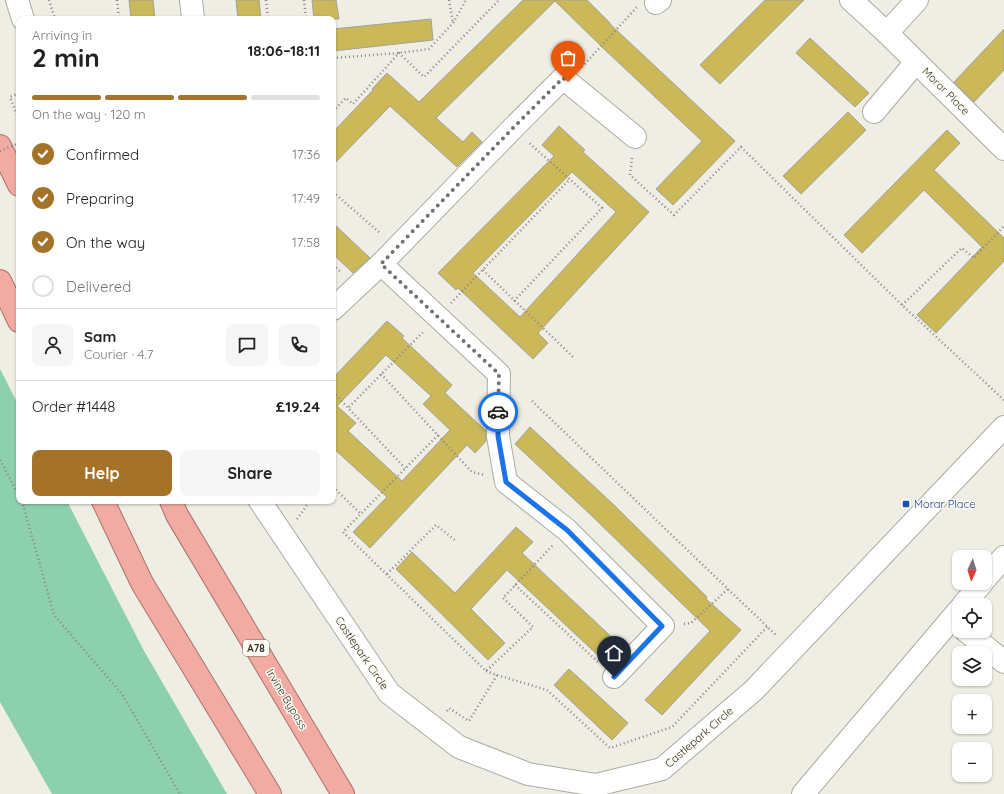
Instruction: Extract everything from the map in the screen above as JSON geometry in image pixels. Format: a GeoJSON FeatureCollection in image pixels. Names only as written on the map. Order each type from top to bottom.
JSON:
{"type":"FeatureCollection","features":[{"type":"Feature","properties":{"kind":"highway"},"geometry":{"type":"LineString","coordinates":[[0,146],[16,179]]}},
{"type":"Feature","properties":{"kind":"highway"},"geometry":{"type":"LineString","coordinates":[[0,280],[16,315]]}},
{"type":"Feature","properties":{"kind":"highway"},"geometry":{"type":"LineString","coordinates":[[104,504],[142,583],[270,794]]}},
{"type":"Feature","properties":{"kind":"highway","name":"Irvine Bypass"},"geometry":{"type":"LineString","coordinates":[[172,504],[177,515],[343,794]]}},
{"type":"Feature","properties":{"kind":"street"},"geometry":{"type":"LineString","coordinates":[[17,0],[22,16]]}},
{"type":"Feature","properties":{"kind":"street"},"geometry":{"type":"LineString","coordinates":[[191,0],[193,16]]}},
{"type":"Feature","properties":{"kind":"street","name":"Morar Place"},"geometry":{"type":"LineString","coordinates":[[852,0],[1004,149]]}},
{"type":"Feature","properties":{"kind":"street"},"geometry":{"type":"LineString","coordinates":[[887,33],[917,0]]}},
{"type":"Feature","properties":{"kind":"street"},"geometry":{"type":"LineString","coordinates":[[874,112],[916,62]]}},
{"type":"Feature","properties":{"kind":"street"},"geometry":{"type":"LineString","coordinates":[[336,306],[397,248],[563,78],[635,137]]}},
{"type":"Feature","properties":{"kind":"street"},"geometry":{"type":"LineString","coordinates":[[381,264],[499,374],[498,436],[506,482],[567,530],[662,626],[614,677]]}},
{"type":"Feature","properties":{"kind":"street","name":"Castlepark Circle"},"geometry":{"type":"LineString","coordinates":[[262,504],[388,693],[458,747],[528,774],[596,786],[662,769],[754,690],[1004,427]]}},
{"type":"Feature","properties":{"kind":"street"},"geometry":{"type":"LineString","coordinates":[[992,571],[1004,557]]}},
{"type":"Feature","properties":{"kind":"street"},"geometry":{"type":"LineString","coordinates":[[803,794],[952,627]]}},
{"type":"Feature","properties":{"kind":"street"},"geometry":{"type":"LineString","coordinates":[[980,638],[1004,662]]}},
{"type":"Feature","properties":{"kind":"path"},"geometry":{"type":"LineString","coordinates":[[49,0],[54,16]]}},
{"type":"Feature","properties":{"kind":"path"},"geometry":{"type":"LineString","coordinates":[[117,0],[119,16]]}},
{"type":"Feature","properties":{"kind":"path"},"geometry":{"type":"LineString","coordinates":[[266,0],[268,16]]}},
{"type":"Feature","properties":{"kind":"path"},"geometry":{"type":"LineString","coordinates":[[304,0],[306,16]]}},
{"type":"Feature","properties":{"kind":"path"},"geometry":{"type":"LineString","coordinates":[[449,0],[453,23]]}},
{"type":"Feature","properties":{"kind":"path"},"geometry":{"type":"LineString","coordinates":[[336,58],[429,49],[453,23],[466,0]]}},
{"type":"Feature","properties":{"kind":"path"},"geometry":{"type":"LineString","coordinates":[[399,53],[424,77],[499,0]]}},
{"type":"Feature","properties":{"kind":"path"},"geometry":{"type":"LineString","coordinates":[[568,82],[643,0],[658,2]]}},
{"type":"Feature","properties":{"kind":"path"},"geometry":{"type":"LineString","coordinates":[[336,108],[346,98],[353,104],[399,53]]}},
{"type":"Feature","properties":{"kind":"path"},"geometry":{"type":"LineString","coordinates":[[16,94],[10,96],[16,112]]}},
{"type":"Feature","properties":{"kind":"path"},"geometry":{"type":"LineString","coordinates":[[513,128],[602,208],[514,301]]}},
{"type":"Feature","properties":{"kind":"path"},"geometry":{"type":"LineString","coordinates":[[635,137],[630,175],[674,215],[741,147],[902,304],[1004,400]]}},
{"type":"Feature","properties":{"kind":"path"},"geometry":{"type":"LineString","coordinates":[[0,151],[16,145]]}},
{"type":"Feature","properties":{"kind":"path"},"geometry":{"type":"LineString","coordinates":[[349,407],[570,179]]}},
{"type":"Feature","properties":{"kind":"path"},"geometry":{"type":"LineString","coordinates":[[336,195],[397,248]]}},
{"type":"Feature","properties":{"kind":"path"},"geometry":{"type":"LineString","coordinates":[[902,304],[962,248],[974,258],[1004,226]]}},
{"type":"Feature","properties":{"kind":"path"},"geometry":{"type":"LineString","coordinates":[[483,270],[574,358]]}},
{"type":"Feature","properties":{"kind":"path"},"geometry":{"type":"LineString","coordinates":[[381,374],[472,472],[506,482]]}},
{"type":"Feature","properties":{"kind":"path"},"geometry":{"type":"LineString","coordinates":[[336,395],[405,468]]}},
{"type":"Feature","properties":{"kind":"path"},"geometry":{"type":"LineString","coordinates":[[532,402],[792,650]]}},
{"type":"Feature","properties":{"kind":"path"},"geometry":{"type":"LineString","coordinates":[[438,435],[344,532],[486,671],[548,690],[610,748],[672,727],[767,627]]}},
{"type":"Feature","properties":{"kind":"path"},"geometry":{"type":"LineString","coordinates":[[0,460],[16,490]]}},
{"type":"Feature","properties":{"kind":"path"},"geometry":{"type":"LineString","coordinates":[[336,490],[361,514]]}},
{"type":"Feature","properties":{"kind":"path"},"geometry":{"type":"LineString","coordinates":[[23,504],[54,616],[122,694],[180,794]]}},
{"type":"Feature","properties":{"kind":"path"},"geometry":{"type":"LineString","coordinates":[[297,519],[308,504]]}},
{"type":"Feature","properties":{"kind":"path"},"geometry":{"type":"LineString","coordinates":[[387,574],[436,525],[456,541]]}},
{"type":"Feature","properties":{"kind":"path"},"geometry":{"type":"LineString","coordinates":[[486,671],[533,627],[503,598],[567,530]]}},
{"type":"Feature","properties":{"kind":"path"},"geometry":{"type":"LineString","coordinates":[[515,585],[614,677]]}},
{"type":"Feature","properties":{"kind":"path"},"geometry":{"type":"LineString","coordinates":[[662,626],[691,623],[728,589]]}},
{"type":"Feature","properties":{"kind":"path"},"geometry":{"type":"LineString","coordinates":[[434,728],[449,708],[469,721],[497,675]]}},
{"type":"Feature","properties":{"kind":"green space"},"geometry":{"type":"Polygon","coordinates":[[[0,369],[16,400],[16,504],[69,504],[143,649],[227,794],[52,794],[0,702],[0,369]]]}},
{"type":"Feature","properties":{"kind":"building"},"geometry":{"type":"Polygon","coordinates":[[[129,0],[153,0],[155,16],[131,16],[129,0]]]}},
{"type":"Feature","properties":{"kind":"building"},"geometry":{"type":"Polygon","coordinates":[[[236,0],[259,0],[261,16],[238,16],[236,0]]]}},
{"type":"Feature","properties":{"kind":"building"},"geometry":{"type":"Polygon","coordinates":[[[312,0],[336,0],[339,19],[336,19],[336,16],[314,16],[312,0]]]}},
{"type":"Feature","properties":{"kind":"building"},"geometry":{"type":"Polygon","coordinates":[[[523,0],[587,0],[610,24],[735,141],[673,205],[656,189],[702,141],[555,1],[436,118],[463,142],[472,132],[482,142],[457,167],[390,106],[336,162],[336,129],[387,73],[419,102],[523,0]]]}},
{"type":"Feature","properties":{"kind":"building"},"geometry":{"type":"Polygon","coordinates":[[[765,0],[804,0],[720,84],[700,65],[765,0]]]}},
{"type":"Feature","properties":{"kind":"building"},"geometry":{"type":"Polygon","coordinates":[[[431,19],[433,40],[336,51],[336,29],[431,19]]]}},
{"type":"Feature","properties":{"kind":"building"},"geometry":{"type":"Polygon","coordinates":[[[1004,29],[1004,70],[974,102],[954,82],[1004,29]]]}},
{"type":"Feature","properties":{"kind":"building"},"geometry":{"type":"Polygon","coordinates":[[[810,38],[869,93],[855,107],[796,53],[810,38]]]}},
{"type":"Feature","properties":{"kind":"building"},"geometry":{"type":"Polygon","coordinates":[[[848,112],[866,130],[801,194],[783,176],[848,112]]]}},
{"type":"Feature","properties":{"kind":"building"},"geometry":{"type":"Polygon","coordinates":[[[559,126],[585,150],[583,152],[649,212],[538,333],[548,343],[533,359],[458,288],[456,290],[438,273],[554,156],[542,145],[559,126]],[[572,172],[473,273],[520,317],[616,212],[572,172]]]}},
{"type":"Feature","properties":{"kind":"building"},"geometry":{"type":"Polygon","coordinates":[[[947,130],[960,143],[934,170],[1004,238],[1004,261],[936,333],[917,315],[982,247],[924,190],[862,253],[844,235],[947,130]]]}},
{"type":"Feature","properties":{"kind":"building"},"geometry":{"type":"Polygon","coordinates":[[[336,226],[370,258],[353,273],[336,257],[336,226]]]}},
{"type":"Feature","properties":{"kind":"building"},"geometry":{"type":"Polygon","coordinates":[[[387,321],[404,336],[402,338],[452,385],[445,393],[486,431],[486,441],[475,453],[467,445],[370,548],[353,532],[387,497],[336,451],[336,375],[387,321]],[[386,355],[337,406],[356,423],[348,431],[402,481],[450,430],[423,404],[431,396],[386,355]]]}},
{"type":"Feature","properties":{"kind":"building"},"geometry":{"type":"Polygon","coordinates":[[[530,427],[614,505],[707,597],[706,599],[741,630],[662,715],[645,700],[710,631],[593,517],[515,444],[530,427]]]}},
{"type":"Feature","properties":{"kind":"building"},"geometry":{"type":"Polygon","coordinates":[[[516,527],[533,542],[522,553],[619,644],[604,661],[507,570],[471,609],[505,643],[488,660],[396,569],[412,552],[455,593],[516,527]]]}},
{"type":"Feature","properties":{"kind":"building"},"geometry":{"type":"Polygon","coordinates":[[[569,669],[628,723],[612,740],[554,685],[569,669]]]}},
{"type":"Feature","properties":{"kind":"way so far"},"geometry":{"type":"LineString","coordinates":[[498,412],[499,374],[381,264],[563,78],[568,82]]}},
{"type":"Feature","properties":{"kind":"place","name":"Morar Place"},"geometry":{"type":"Point","coordinates":[906,504]}},
{"type":"Feature","properties":{"kind":"route"},"geometry":{"type":"LineString","coordinates":[[498,412],[498,436],[506,482],[567,530],[662,626],[614,677]]}}]}
